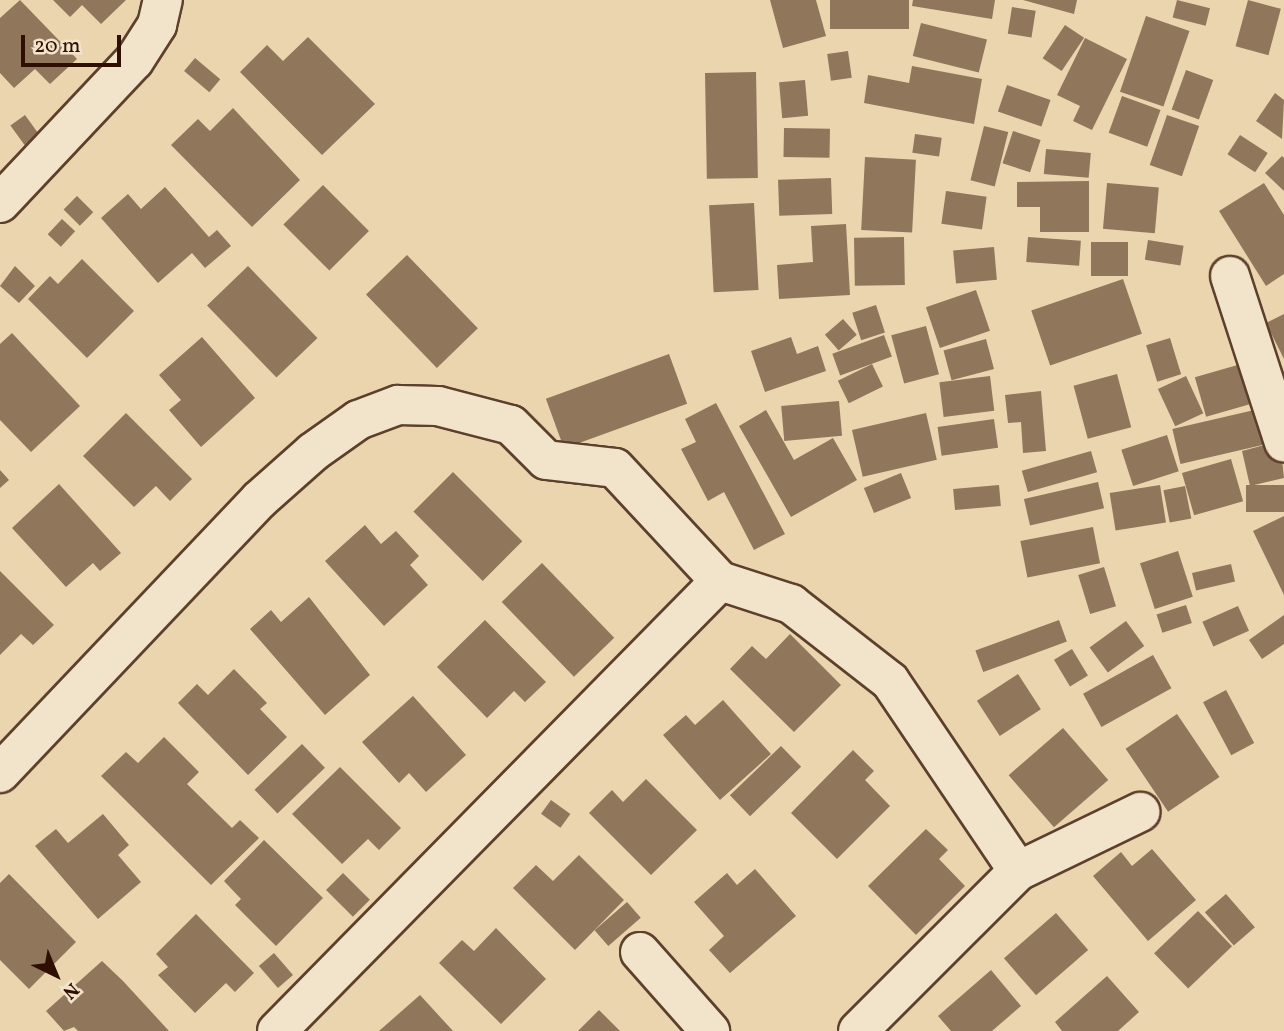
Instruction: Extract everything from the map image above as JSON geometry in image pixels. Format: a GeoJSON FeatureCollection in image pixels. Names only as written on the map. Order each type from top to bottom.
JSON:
{"type":"FeatureCollection","features":[{"type":"Feature","properties":{"kind":"street"},"geometry":{"type":"LineString","coordinates":[[0,203],[134,61],[157,25],[163,0]]}},
{"type":"Feature","properties":{"kind":"street"},"geometry":{"type":"LineString","coordinates":[[1230,276],[1284,442]]}},
{"type":"Feature","properties":{"kind":"street"},"geometry":{"type":"LineString","coordinates":[[0,773],[260,500],[358,420],[398,405],[438,406],[511,425],[546,460],[615,468],[720,581],[791,604],[890,681],[1018,871]]}},
{"type":"Feature","properties":{"kind":"street"},"geometry":{"type":"LineString","coordinates":[[276,1031],[720,581]]}},
{"type":"Feature","properties":{"kind":"street"},"geometry":{"type":"LineString","coordinates":[[858,1031],[1018,871],[1140,812]]}},
{"type":"Feature","properties":{"kind":"street"},"geometry":{"type":"LineString","coordinates":[[640,952],[710,1031]]}},
{"type":"Feature","properties":{"kind":"building"},"geometry":{"type":"Polygon","coordinates":[[[20,0],[77,59],[50,84],[35,69],[14,88],[0,73],[0,18],[20,0]]]}},
{"type":"Feature","properties":{"kind":"building"},"geometry":{"type":"Polygon","coordinates":[[[53,0],[126,0],[101,24],[82,5],[70,17],[53,0]]]}},
{"type":"Feature","properties":{"kind":"building"},"geometry":{"type":"Polygon","coordinates":[[[770,0],[816,0],[826,36],[783,48],[770,0]]]}},
{"type":"Feature","properties":{"kind":"building"},"geometry":{"type":"Polygon","coordinates":[[[830,0],[909,0],[909,29],[830,29],[830,0]]]}},
{"type":"Feature","properties":{"kind":"building"},"geometry":{"type":"Polygon","coordinates":[[[913,0],[995,0],[992,19],[912,6],[913,0]]]}},
{"type":"Feature","properties":{"kind":"building"},"geometry":{"type":"Polygon","coordinates":[[[1023,0],[1077,0],[1074,14],[1023,0]]]}},
{"type":"Feature","properties":{"kind":"building"},"geometry":{"type":"Polygon","coordinates":[[[1177,0],[1210,8],[1206,26],[1173,17],[1177,0]]]}},
{"type":"Feature","properties":{"kind":"building"},"geometry":{"type":"Polygon","coordinates":[[[1248,0],[1281,9],[1268,55],[1236,46],[1248,0]]]}},
{"type":"Feature","properties":{"kind":"building"},"geometry":{"type":"Polygon","coordinates":[[[1012,7],[1036,11],[1031,37],[1008,34],[1012,7]]]}},
{"type":"Feature","properties":{"kind":"building"},"geometry":{"type":"Polygon","coordinates":[[[1146,16],[1189,31],[1163,107],[1120,92],[1146,16]]]}},
{"type":"Feature","properties":{"kind":"building"},"geometry":{"type":"Polygon","coordinates":[[[921,23],[987,39],[979,72],[913,56],[921,23]]]}},
{"type":"Feature","properties":{"kind":"building"},"geometry":{"type":"Polygon","coordinates":[[[1065,25],[1084,38],[1062,71],[1043,58],[1065,25]]]}},
{"type":"Feature","properties":{"kind":"building"},"geometry":{"type":"Polygon","coordinates":[[[308,37],[375,104],[322,155],[240,72],[267,45],[283,61],[308,37]]]}},
{"type":"Feature","properties":{"kind":"building"},"geometry":{"type":"Polygon","coordinates":[[[1085,38],[1127,59],[1092,130],[1073,121],[1080,106],[1057,95],[1085,38]]]}},
{"type":"Feature","properties":{"kind":"building"},"geometry":{"type":"Polygon","coordinates":[[[848,51],[852,78],[831,81],[827,54],[848,51]]]}},
{"type":"Feature","properties":{"kind":"building"},"geometry":{"type":"Polygon","coordinates":[[[195,58],[220,79],[209,92],[184,71],[195,58]]]}},
{"type":"Feature","properties":{"kind":"building"},"geometry":{"type":"Polygon","coordinates":[[[912,66],[982,79],[974,124],[864,103],[868,75],[909,83],[912,66]]]}},
{"type":"Feature","properties":{"kind":"building"},"geometry":{"type":"Polygon","coordinates":[[[1186,70],[1213,80],[1199,119],[1172,109],[1186,70]]]}},
{"type":"Feature","properties":{"kind":"building"},"geometry":{"type":"Polygon","coordinates":[[[756,72],[758,178],[707,179],[705,73],[756,72]]]}},
{"type":"Feature","properties":{"kind":"building"},"geometry":{"type":"Polygon","coordinates":[[[805,80],[808,116],[782,118],[779,82],[805,80]]]}},
{"type":"Feature","properties":{"kind":"building"},"geometry":{"type":"Polygon","coordinates":[[[1007,85],[1050,100],[1041,126],[998,111],[1007,85]]]}},
{"type":"Feature","properties":{"kind":"building"},"geometry":{"type":"Polygon","coordinates":[[[1275,93],[1284,100],[1282,139],[1256,121],[1275,93]]]}},
{"type":"Feature","properties":{"kind":"building"},"geometry":{"type":"Polygon","coordinates":[[[1122,96],[1161,110],[1147,147],[1109,133],[1122,96]]]}},
{"type":"Feature","properties":{"kind":"building"},"geometry":{"type":"Polygon","coordinates":[[[233,108],[300,180],[252,227],[171,145],[198,119],[210,131],[233,108]]]}},
{"type":"Feature","properties":{"kind":"building"},"geometry":{"type":"Polygon","coordinates":[[[25,115],[39,134],[25,145],[10,126],[25,115]]]}},
{"type":"Feature","properties":{"kind":"building"},"geometry":{"type":"Polygon","coordinates":[[[1167,115],[1199,126],[1182,176],[1150,165],[1167,115]]]}},
{"type":"Feature","properties":{"kind":"building"},"geometry":{"type":"Polygon","coordinates":[[[984,126],[1008,132],[995,186],[970,180],[984,126]]]}},
{"type":"Feature","properties":{"kind":"building"},"geometry":{"type":"Polygon","coordinates":[[[784,128],[830,129],[829,158],[783,157],[784,128]]]}},
{"type":"Feature","properties":{"kind":"building"},"geometry":{"type":"Polygon","coordinates":[[[1013,131],[1041,140],[1030,172],[1002,163],[1013,131]]]}},
{"type":"Feature","properties":{"kind":"building"},"geometry":{"type":"Polygon","coordinates":[[[915,134],[942,138],[939,157],[912,153],[915,134]]]}},
{"type":"Feature","properties":{"kind":"building"},"geometry":{"type":"Polygon","coordinates":[[[1240,135],[1268,153],[1255,172],[1227,154],[1240,135]]]}},
{"type":"Feature","properties":{"kind":"building"},"geometry":{"type":"Polygon","coordinates":[[[1046,149],[1091,153],[1089,178],[1044,174],[1046,149]]]}},
{"type":"Feature","properties":{"kind":"building"},"geometry":{"type":"Polygon","coordinates":[[[1282,156],[1284,158],[1284,191],[1265,173],[1282,156]]]}},
{"type":"Feature","properties":{"kind":"building"},"geometry":{"type":"Polygon","coordinates":[[[865,157],[916,160],[912,233],[861,230],[865,157]]]}},
{"type":"Feature","properties":{"kind":"building"},"geometry":{"type":"Polygon","coordinates":[[[831,178],[832,214],[779,216],[778,180],[831,178]]]}},
{"type":"Feature","properties":{"kind":"building"},"geometry":{"type":"Polygon","coordinates":[[[1089,181],[1089,232],[1040,232],[1040,207],[1017,207],[1017,182],[1089,181]]]}},
{"type":"Feature","properties":{"kind":"building"},"geometry":{"type":"Polygon","coordinates":[[[1107,183],[1159,188],[1155,233],[1103,229],[1107,183]]]}},
{"type":"Feature","properties":{"kind":"building"},"geometry":{"type":"Polygon","coordinates":[[[1264,183],[1284,215],[1284,274],[1266,286],[1219,211],[1264,183]]]}},
{"type":"Feature","properties":{"kind":"building"},"geometry":{"type":"Polygon","coordinates":[[[323,185],[369,231],[329,271],[283,225],[323,185]]]}},
{"type":"Feature","properties":{"kind":"building"},"geometry":{"type":"Polygon","coordinates":[[[165,187],[209,237],[217,230],[231,246],[205,268],[192,253],[158,283],[101,218],[128,194],[141,209],[165,187]]]}},
{"type":"Feature","properties":{"kind":"building"},"geometry":{"type":"Polygon","coordinates":[[[946,191],[987,197],[982,229],[941,224],[946,191]]]}},
{"type":"Feature","properties":{"kind":"building"},"geometry":{"type":"Polygon","coordinates":[[[77,196],[93,212],[80,226],[64,209],[77,196]]]}},
{"type":"Feature","properties":{"kind":"building"},"geometry":{"type":"Polygon","coordinates":[[[754,203],[759,290],[714,292],[709,205],[754,203]]]}},
{"type":"Feature","properties":{"kind":"building"},"geometry":{"type":"Polygon","coordinates":[[[62,219],[75,231],[61,247],[48,234],[62,219]]]}},
{"type":"Feature","properties":{"kind":"building"},"geometry":{"type":"Polygon","coordinates":[[[846,224],[850,295],[779,299],[777,265],[813,262],[811,226],[846,224]]]}},
{"type":"Feature","properties":{"kind":"building"},"geometry":{"type":"Polygon","coordinates":[[[904,237],[905,285],[855,286],[854,238],[904,237]]]}},
{"type":"Feature","properties":{"kind":"building"},"geometry":{"type":"Polygon","coordinates":[[[1028,237],[1081,241],[1079,266],[1026,262],[1028,237]]]}},
{"type":"Feature","properties":{"kind":"building"},"geometry":{"type":"Polygon","coordinates":[[[1148,240],[1184,246],[1180,265],[1145,260],[1148,240]]]}},
{"type":"Feature","properties":{"kind":"building"},"geometry":{"type":"Polygon","coordinates":[[[1091,242],[1128,242],[1128,276],[1091,276],[1091,242]]]}},
{"type":"Feature","properties":{"kind":"building"},"geometry":{"type":"Polygon","coordinates":[[[994,247],[997,280],[956,283],[953,251],[994,247]]]}},
{"type":"Feature","properties":{"kind":"building"},"geometry":{"type":"Polygon","coordinates":[[[407,255],[478,328],[437,368],[366,295],[407,255]]]}},
{"type":"Feature","properties":{"kind":"building"},"geometry":{"type":"Polygon","coordinates":[[[82,259],[134,311],[87,358],[28,299],[50,276],[58,284],[82,259]]]}},
{"type":"Feature","properties":{"kind":"building"},"geometry":{"type":"Polygon","coordinates":[[[15,266],[35,286],[19,303],[0,286],[15,266]]]}},
{"type":"Feature","properties":{"kind":"building"},"geometry":{"type":"Polygon","coordinates":[[[248,266],[317,338],[276,378],[207,306],[248,266]]]}},
{"type":"Feature","properties":{"kind":"building"},"geometry":{"type":"Polygon","coordinates":[[[1123,279],[1142,334],[1050,365],[1031,311],[1123,279]]]}},
{"type":"Feature","properties":{"kind":"building"},"geometry":{"type":"Polygon","coordinates":[[[976,290],[990,331],[940,348],[926,307],[976,290]]]}},
{"type":"Feature","properties":{"kind":"building"},"geometry":{"type":"Polygon","coordinates":[[[876,305],[885,333],[861,340],[852,313],[876,305]]]}},
{"type":"Feature","properties":{"kind":"building"},"geometry":{"type":"Polygon","coordinates":[[[1284,314],[1284,359],[1266,323],[1284,314]]]}},
{"type":"Feature","properties":{"kind":"building"},"geometry":{"type":"Polygon","coordinates":[[[843,319],[857,335],[839,351],[825,335],[843,319]]]}},
{"type":"Feature","properties":{"kind":"building"},"geometry":{"type":"Polygon","coordinates":[[[926,326],[939,374],[904,384],[891,335],[926,326]]]}},
{"type":"Feature","properties":{"kind":"building"},"geometry":{"type":"Polygon","coordinates":[[[12,333],[80,406],[31,452],[0,420],[0,344],[12,333]]]}},
{"type":"Feature","properties":{"kind":"building"},"geometry":{"type":"Polygon","coordinates":[[[884,335],[892,357],[840,375],[832,354],[884,335]]]}},
{"type":"Feature","properties":{"kind":"building"},"geometry":{"type":"Polygon","coordinates":[[[202,337],[255,398],[201,447],[169,410],[181,400],[159,375],[202,337]]]}},
{"type":"Feature","properties":{"kind":"building"},"geometry":{"type":"Polygon","coordinates":[[[791,337],[797,354],[818,346],[826,371],[765,392],[751,351],[791,337]]]}},
{"type":"Feature","properties":{"kind":"building"},"geometry":{"type":"Polygon","coordinates":[[[1170,338],[1181,374],[1157,382],[1146,345],[1170,338]]]}},
{"type":"Feature","properties":{"kind":"building"},"geometry":{"type":"Polygon","coordinates":[[[986,339],[994,369],[952,380],[943,350],[986,339]]]}},
{"type":"Feature","properties":{"kind":"building"},"geometry":{"type":"Polygon","coordinates":[[[669,354],[687,404],[564,449],[546,399],[669,354]]]}},
{"type":"Feature","properties":{"kind":"building"},"geometry":{"type":"Polygon","coordinates":[[[872,364],[883,386],[849,403],[838,381],[872,364]]]}},
{"type":"Feature","properties":{"kind":"building"},"geometry":{"type":"Polygon","coordinates":[[[1241,364],[1252,403],[1206,417],[1195,377],[1241,364]]]}},
{"type":"Feature","properties":{"kind":"building"},"geometry":{"type":"Polygon","coordinates":[[[1117,374],[1131,427],[1088,439],[1074,386],[1117,374]]]}},
{"type":"Feature","properties":{"kind":"building"},"geometry":{"type":"Polygon","coordinates":[[[990,376],[994,411],[944,417],[939,382],[990,376]]]}},
{"type":"Feature","properties":{"kind":"building"},"geometry":{"type":"Polygon","coordinates":[[[1186,376],[1203,413],[1175,426],[1158,389],[1186,376]]]}},
{"type":"Feature","properties":{"kind":"building"},"geometry":{"type":"Polygon","coordinates":[[[1041,391],[1046,451],[1023,453],[1021,422],[1008,423],[1005,395],[1041,391]]]}},
{"type":"Feature","properties":{"kind":"building"},"geometry":{"type":"Polygon","coordinates":[[[839,401],[842,436],[784,441],[781,406],[839,401]]]}},
{"type":"Feature","properties":{"kind":"building"},"geometry":{"type":"Polygon","coordinates":[[[716,403],[785,534],[754,550],[724,492],[708,501],[681,449],[696,442],[685,419],[716,403]]]}},
{"type":"Feature","properties":{"kind":"building"},"geometry":{"type":"Polygon","coordinates":[[[1263,408],[1271,443],[1180,464],[1172,429],[1263,408]]]}},
{"type":"Feature","properties":{"kind":"building"},"geometry":{"type":"Polygon","coordinates":[[[766,410],[794,460],[833,438],[857,480],[791,517],[739,426],[766,410]]]}},
{"type":"Feature","properties":{"kind":"building"},"geometry":{"type":"Polygon","coordinates":[[[126,413],[192,479],[170,501],[156,486],[134,507],[83,456],[126,413]]]}},
{"type":"Feature","properties":{"kind":"building"},"geometry":{"type":"Polygon","coordinates":[[[926,413],[937,460],[863,477],[852,430],[926,413]]]}},
{"type":"Feature","properties":{"kind":"building"},"geometry":{"type":"Polygon","coordinates":[[[994,419],[998,448],[942,456],[938,427],[994,419]]]}},
{"type":"Feature","properties":{"kind":"building"},"geometry":{"type":"Polygon","coordinates":[[[1167,435],[1179,471],[1133,486],[1121,450],[1167,435]]]}},
{"type":"Feature","properties":{"kind":"building"},"geometry":{"type":"Polygon","coordinates":[[[1280,441],[1284,478],[1250,486],[1242,451],[1280,441]]]}},
{"type":"Feature","properties":{"kind":"building"},"geometry":{"type":"Polygon","coordinates":[[[1091,451],[1097,472],[1028,492],[1022,471],[1091,451]]]}},
{"type":"Feature","properties":{"kind":"building"},"geometry":{"type":"Polygon","coordinates":[[[1231,459],[1243,501],[1194,515],[1182,473],[1231,459]]]}},
{"type":"Feature","properties":{"kind":"building"},"geometry":{"type":"Polygon","coordinates":[[[0,470],[9,480],[0,488],[0,470]]]}},
{"type":"Feature","properties":{"kind":"building"},"geometry":{"type":"Polygon","coordinates":[[[453,472],[522,541],[483,581],[413,512],[453,472]]]}},
{"type":"Feature","properties":{"kind":"building"},"geometry":{"type":"Polygon","coordinates":[[[901,473],[911,498],[874,513],[864,488],[901,473]]]}},
{"type":"Feature","properties":{"kind":"building"},"geometry":{"type":"Polygon","coordinates":[[[1098,482],[1104,508],[1030,525],[1024,499],[1098,482]]]}},
{"type":"Feature","properties":{"kind":"building"},"geometry":{"type":"Polygon","coordinates":[[[59,484],[121,553],[100,571],[93,563],[66,587],[12,528],[59,484]]]}},
{"type":"Feature","properties":{"kind":"building"},"geometry":{"type":"Polygon","coordinates":[[[999,485],[1001,506],[955,510],[953,489],[999,485]]]}},
{"type":"Feature","properties":{"kind":"building"},"geometry":{"type":"Polygon","coordinates":[[[1160,485],[1166,523],[1116,531],[1110,493],[1160,485]]]}},
{"type":"Feature","properties":{"kind":"building"},"geometry":{"type":"Polygon","coordinates":[[[1246,485],[1284,485],[1284,512],[1246,512],[1246,485]]]}},
{"type":"Feature","properties":{"kind":"building"},"geometry":{"type":"Polygon","coordinates":[[[1185,486],[1191,518],[1170,523],[1163,490],[1185,486]]]}},
{"type":"Feature","properties":{"kind":"building"},"geometry":{"type":"Polygon","coordinates":[[[1284,516],[1284,595],[1253,531],[1284,516]]]}},
{"type":"Feature","properties":{"kind":"building"},"geometry":{"type":"Polygon","coordinates":[[[365,525],[381,544],[396,531],[419,556],[410,565],[428,585],[384,626],[325,561],[365,525]]]}},
{"type":"Feature","properties":{"kind":"building"},"geometry":{"type":"Polygon","coordinates":[[[1093,527],[1100,563],[1027,577],[1020,541],[1093,527]]]}},
{"type":"Feature","properties":{"kind":"building"},"geometry":{"type":"Polygon","coordinates":[[[1178,551],[1193,597],[1155,609],[1140,563],[1178,551]]]}},
{"type":"Feature","properties":{"kind":"building"},"geometry":{"type":"Polygon","coordinates":[[[542,563],[614,638],[574,677],[502,602],[542,563]]]}},
{"type":"Feature","properties":{"kind":"building"},"geometry":{"type":"Polygon","coordinates":[[[1231,564],[1235,582],[1196,591],[1192,573],[1231,564]]]}},
{"type":"Feature","properties":{"kind":"building"},"geometry":{"type":"Polygon","coordinates":[[[1104,567],[1116,606],[1090,614],[1078,575],[1104,567]]]}},
{"type":"Feature","properties":{"kind":"building"},"geometry":{"type":"Polygon","coordinates":[[[0,571],[54,625],[33,645],[21,634],[0,655],[0,571]]]}},
{"type":"Feature","properties":{"kind":"building"},"geometry":{"type":"Polygon","coordinates":[[[309,597],[370,675],[325,715],[250,629],[271,610],[281,622],[309,597]]]}},
{"type":"Feature","properties":{"kind":"building"},"geometry":{"type":"Polygon","coordinates":[[[1186,605],[1192,623],[1162,633],[1157,615],[1186,605]]]}},
{"type":"Feature","properties":{"kind":"building"},"geometry":{"type":"Polygon","coordinates":[[[1238,606],[1249,631],[1213,647],[1202,622],[1238,606]]]}},
{"type":"Feature","properties":{"kind":"building"},"geometry":{"type":"Polygon","coordinates":[[[1284,615],[1284,644],[1262,659],[1249,640],[1284,615]]]}},
{"type":"Feature","properties":{"kind":"building"},"geometry":{"type":"Polygon","coordinates":[[[485,620],[546,682],[525,702],[514,691],[487,718],[437,667],[485,620]]]}},
{"type":"Feature","properties":{"kind":"building"},"geometry":{"type":"Polygon","coordinates":[[[1059,620],[1067,642],[983,672],[975,650],[1059,620]]]}},
{"type":"Feature","properties":{"kind":"building"},"geometry":{"type":"Polygon","coordinates":[[[1126,621],[1144,646],[1108,673],[1090,647],[1126,621]]]}},
{"type":"Feature","properties":{"kind":"building"},"geometry":{"type":"Polygon","coordinates":[[[790,634],[841,685],[794,732],[730,669],[752,646],[766,659],[790,634]]]}},
{"type":"Feature","properties":{"kind":"building"},"geometry":{"type":"Polygon","coordinates":[[[1072,649],[1088,676],[1070,686],[1054,660],[1072,649]]]}},
{"type":"Feature","properties":{"kind":"building"},"geometry":{"type":"Polygon","coordinates":[[[1153,655],[1171,688],[1101,727],[1083,694],[1153,655]]]}},
{"type":"Feature","properties":{"kind":"building"},"geometry":{"type":"Polygon","coordinates":[[[234,669],[267,703],[260,709],[287,737],[248,775],[178,703],[197,684],[208,695],[234,669]]]}},
{"type":"Feature","properties":{"kind":"building"},"geometry":{"type":"Polygon","coordinates":[[[1018,674],[1041,709],[1000,736],[977,701],[1018,674]]]}},
{"type":"Feature","properties":{"kind":"building"},"geometry":{"type":"Polygon","coordinates":[[[1226,690],[1254,743],[1231,755],[1203,702],[1226,690]]]}},
{"type":"Feature","properties":{"kind":"building"},"geometry":{"type":"Polygon","coordinates":[[[413,696],[466,755],[426,792],[409,773],[399,783],[362,742],[413,696]]]}},
{"type":"Feature","properties":{"kind":"building"},"geometry":{"type":"Polygon","coordinates":[[[723,700],[771,754],[720,800],[663,735],[686,715],[695,725],[723,700]]]}},
{"type":"Feature","properties":{"kind":"building"},"geometry":{"type":"Polygon","coordinates":[[[1177,714],[1219,777],[1168,812],[1126,749],[1177,714]]]}},
{"type":"Feature","properties":{"kind":"building"},"geometry":{"type":"Polygon","coordinates":[[[1063,728],[1108,780],[1054,827],[1009,775],[1063,728]]]}},
{"type":"Feature","properties":{"kind":"building"},"geometry":{"type":"Polygon","coordinates":[[[164,737],[199,772],[187,784],[232,828],[240,820],[259,838],[211,885],[101,776],[126,752],[138,763],[164,737]]]}},
{"type":"Feature","properties":{"kind":"building"},"geometry":{"type":"Polygon","coordinates":[[[302,744],[325,768],[277,814],[255,790],[302,744]]]}},
{"type":"Feature","properties":{"kind":"building"},"geometry":{"type":"Polygon","coordinates":[[[781,746],[801,767],[750,816],[730,795],[781,746]]]}},
{"type":"Feature","properties":{"kind":"building"},"geometry":{"type":"Polygon","coordinates":[[[853,750],[874,771],[865,780],[890,806],[837,859],[791,813],[853,750]]]}},
{"type":"Feature","properties":{"kind":"building"},"geometry":{"type":"Polygon","coordinates":[[[340,767],[401,828],[379,850],[368,839],[342,864],[292,814],[340,767]]]}},
{"type":"Feature","properties":{"kind":"building"},"geometry":{"type":"Polygon","coordinates":[[[646,779],[697,830],[651,875],[589,813],[612,790],[623,802],[646,779]]]}},
{"type":"Feature","properties":{"kind":"building"},"geometry":{"type":"Polygon","coordinates":[[[551,800],[570,814],[560,828],[541,814],[551,800]]]}},
{"type":"Feature","properties":{"kind":"building"},"geometry":{"type":"Polygon","coordinates":[[[103,814],[129,845],[118,855],[141,882],[98,919],[35,846],[56,829],[68,843],[103,814]]]}},
{"type":"Feature","properties":{"kind":"building"},"geometry":{"type":"Polygon","coordinates":[[[926,829],[948,850],[939,859],[965,886],[916,935],[868,886],[926,829]]]}},
{"type":"Feature","properties":{"kind":"building"},"geometry":{"type":"Polygon","coordinates":[[[264,840],[323,898],[276,946],[235,905],[241,899],[224,881],[264,840]]]}},
{"type":"Feature","properties":{"kind":"building"},"geometry":{"type":"Polygon","coordinates":[[[1152,849],[1196,900],[1148,941],[1093,876],[1121,852],[1132,866],[1152,849]]]}},
{"type":"Feature","properties":{"kind":"building"},"geometry":{"type":"Polygon","coordinates":[[[579,855],[624,900],[575,950],[513,888],[536,865],[553,881],[579,855]]]}},
{"type":"Feature","properties":{"kind":"building"},"geometry":{"type":"Polygon","coordinates":[[[755,869],[796,916],[730,973],[709,950],[724,936],[694,902],[727,873],[737,885],[755,869]]]}},
{"type":"Feature","properties":{"kind":"building"},"geometry":{"type":"Polygon","coordinates":[[[343,873],[370,900],[353,917],[326,890],[343,873]]]}},
{"type":"Feature","properties":{"kind":"building"},"geometry":{"type":"Polygon","coordinates":[[[9,874],[76,942],[29,989],[0,960],[0,883],[9,874]]]}},
{"type":"Feature","properties":{"kind":"building"},"geometry":{"type":"Polygon","coordinates":[[[1226,894],[1255,927],[1234,946],[1205,912],[1226,894]]]}},
{"type":"Feature","properties":{"kind":"building"},"geometry":{"type":"Polygon","coordinates":[[[627,902],[641,918],[608,946],[595,930],[627,902]]]}},
{"type":"Feature","properties":{"kind":"building"},"geometry":{"type":"Polygon","coordinates":[[[1198,911],[1232,946],[1188,989],[1154,953],[1198,911]]]}},
{"type":"Feature","properties":{"kind":"building"},"geometry":{"type":"Polygon","coordinates":[[[1056,913],[1088,950],[1036,995],[1004,958],[1056,913]]]}},
{"type":"Feature","properties":{"kind":"building"},"geometry":{"type":"Polygon","coordinates":[[[196,914],[254,973],[235,992],[226,983],[195,1013],[158,975],[168,967],[156,954],[196,914]]]}},
{"type":"Feature","properties":{"kind":"building"},"geometry":{"type":"Polygon","coordinates":[[[496,928],[546,979],[501,1024],[439,963],[462,940],[474,951],[496,928]]]}},
{"type":"Feature","properties":{"kind":"building"},"geometry":{"type":"Polygon","coordinates":[[[274,953],[293,975],[278,988],[259,966],[274,953]]]}},
{"type":"Feature","properties":{"kind":"building"},"geometry":{"type":"Polygon","coordinates":[[[102,961],[169,1031],[78,1031],[74,1027],[64,1031],[46,1011],[102,961]]]}},
{"type":"Feature","properties":{"kind":"building"},"geometry":{"type":"Polygon","coordinates":[[[991,970],[1021,1006],[992,1031],[951,1031],[938,1016],[991,970]]]}},
{"type":"Feature","properties":{"kind":"building"},"geometry":{"type":"Polygon","coordinates":[[[1107,976],[1139,1012],[1118,1031],[1062,1031],[1055,1022],[1107,976]]]}},
{"type":"Feature","properties":{"kind":"building"},"geometry":{"type":"Polygon","coordinates":[[[420,995],[453,1031],[379,1031],[420,995]]]}},
{"type":"Feature","properties":{"kind":"building"},"geometry":{"type":"Polygon","coordinates":[[[599,1010],[620,1031],[578,1031],[599,1010]]]}}]}
